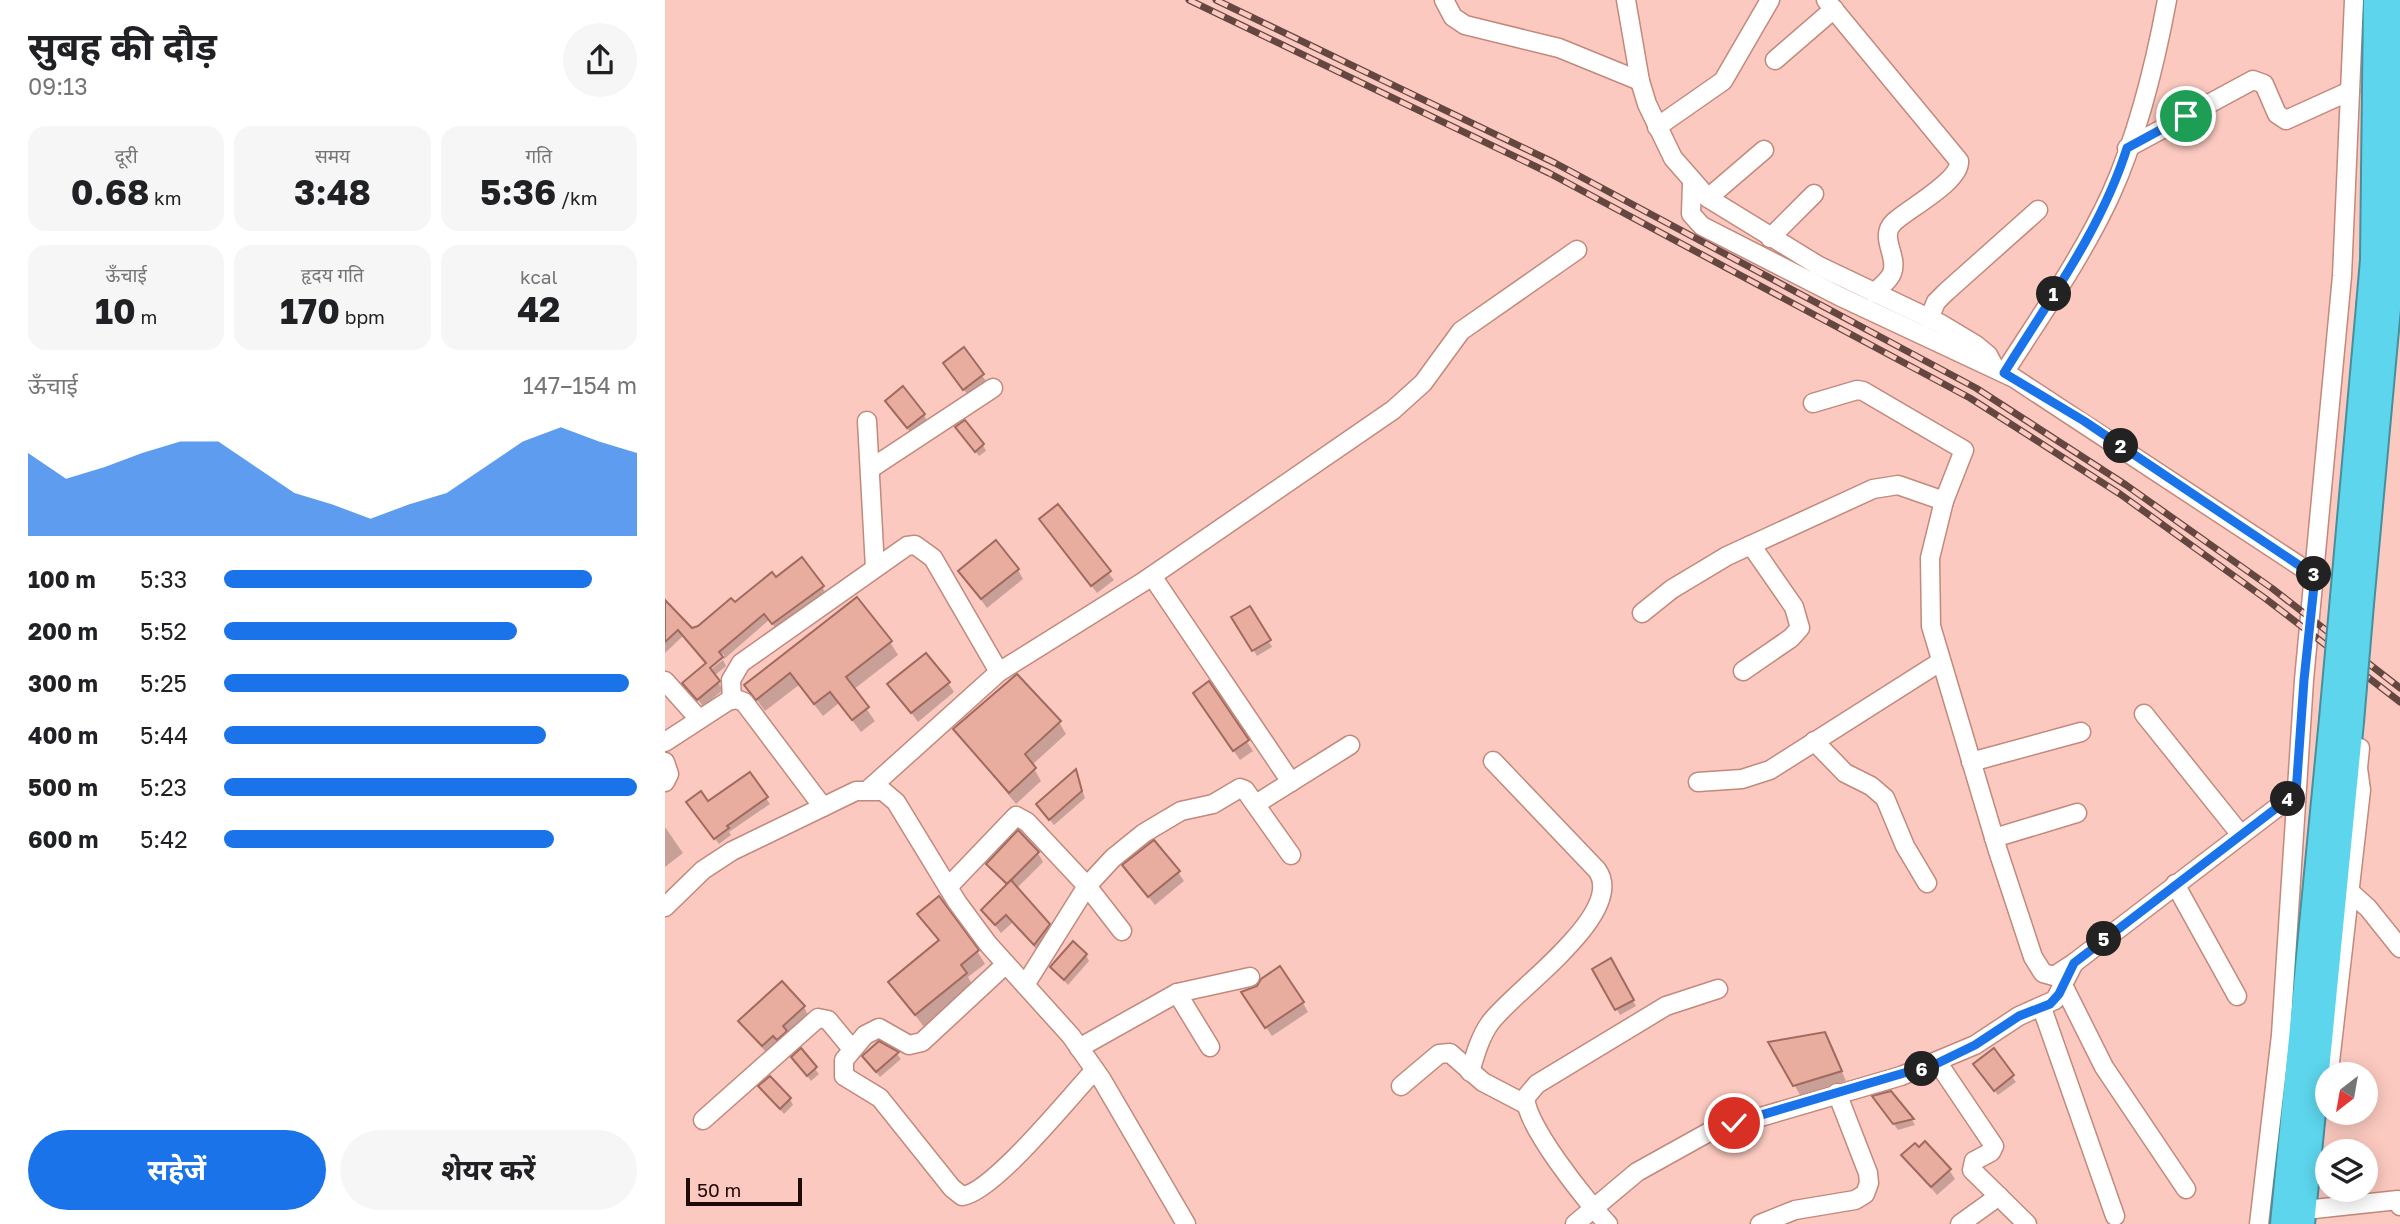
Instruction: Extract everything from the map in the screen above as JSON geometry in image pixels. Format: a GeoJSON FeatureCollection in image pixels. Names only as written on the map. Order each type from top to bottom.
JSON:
{"type":"FeatureCollection","features":[{"type":"Feature","properties":{"kind":"highway"},"geometry":{"type":"LineString","coordinates":[[2283,1224],[2386,304],[2382,262],[2376,0]]}},
{"type":"Feature","properties":{"kind":"highway"},"geometry":{"type":"LineString","coordinates":[[2382,262],[2395,0]]}},
{"type":"Feature","properties":{"kind":"highway"},"geometry":{"type":"LineString","coordinates":[[2310,1219],[2341,720]]}},
{"type":"Feature","properties":{"kind":"street"},"geometry":{"type":"LineString","coordinates":[[1444,0],[1453,17],[1465,25],[1559,48],[1640,81]]}},
{"type":"Feature","properties":{"kind":"street"},"geometry":{"type":"LineString","coordinates":[[1626,0],[1640,81],[1657,127],[1673,158],[1708,198],[1770,238],[1976,345],[2000,371]]}},
{"type":"Feature","properties":{"kind":"street"},"geometry":{"type":"LineString","coordinates":[[1657,127],[1723,81],[1770,0]]}},
{"type":"Feature","properties":{"kind":"street"},"geometry":{"type":"LineString","coordinates":[[2000,371],[2090,236],[2112,192],[2161,36],[2167,0]]}},
{"type":"Feature","properties":{"kind":"street"},"geometry":{"type":"LineString","coordinates":[[2259,1224],[2281,1035],[2296,793],[2305,765],[2315,576],[2343,276],[2354,0]]}},
{"type":"Feature","properties":{"kind":"street"},"geometry":{"type":"LineString","coordinates":[[1775,60],[1830,5],[1959,161],[1954,177],[1892,223],[1887,236],[1894,270],[1889,279],[1874,293]]}},
{"type":"Feature","properties":{"kind":"street"},"geometry":{"type":"LineString","coordinates":[[2127,148],[2253,80],[2264,84],[2277,114],[2286,120],[2350,91]]}},
{"type":"Feature","properties":{"kind":"street"},"geometry":{"type":"LineString","coordinates":[[1708,198],[1763,150]]}},
{"type":"Feature","properties":{"kind":"street"},"geometry":{"type":"LineString","coordinates":[[1692,182],[1691,214],[1702,226],[1952,351],[2000,371],[2084,421],[2315,576]]}},
{"type":"Feature","properties":{"kind":"street"},"geometry":{"type":"LineString","coordinates":[[1770,238],[1815,194]]}},
{"type":"Feature","properties":{"kind":"street"},"geometry":{"type":"LineString","coordinates":[[1929,319],[1936,302],[2038,210]]}},
{"type":"Feature","properties":{"kind":"street"},"geometry":{"type":"LineString","coordinates":[[869,789],[999,672],[1152,576],[1393,410],[1423,383],[1448,345],[1461,331],[1577,250]]}},
{"type":"Feature","properties":{"kind":"street"},"geometry":{"type":"LineString","coordinates":[[2343,276],[2400,287]]}},
{"type":"Feature","properties":{"kind":"street"},"geometry":{"type":"LineString","coordinates":[[2329,1062],[2361,790],[2358,768],[2386,304]]}},
{"type":"Feature","properties":{"kind":"street"},"geometry":{"type":"LineString","coordinates":[[870,469],[993,388]]}},
{"type":"Feature","properties":{"kind":"street"},"geometry":{"type":"LineString","coordinates":[[1813,403],[1857,390],[1863,391],[1960,446],[1964,455],[1944,500],[1930,558],[1931,626],[1994,838],[2039,969],[2054,976],[2074,963],[2296,793]]}},
{"type":"Feature","properties":{"kind":"street"},"geometry":{"type":"LineString","coordinates":[[867,421],[875,568]]}},
{"type":"Feature","properties":{"kind":"street"},"geometry":{"type":"LineString","coordinates":[[1642,613],[1672,589],[1751,545],[1886,485],[1898,485],[1944,500]]}},
{"type":"Feature","properties":{"kind":"street"},"geometry":{"type":"LineString","coordinates":[[731,700],[731,680],[741,663],[907,546],[915,545],[933,558],[999,672]]}},
{"type":"Feature","properties":{"kind":"street"},"geometry":{"type":"LineString","coordinates":[[1743,671],[1791,638],[1800,628],[1794,607],[1751,545]]}},
{"type":"Feature","properties":{"kind":"street"},"geometry":{"type":"LineString","coordinates":[[1152,576],[1219,669],[1291,782]]}},
{"type":"Feature","properties":{"kind":"street"},"geometry":{"type":"LineString","coordinates":[[1698,782],[1756,776],[1940,662]]}},
{"type":"Feature","properties":{"kind":"street"},"geometry":{"type":"LineString","coordinates":[[665,681],[699,719]]}},
{"type":"Feature","properties":{"kind":"street"},"geometry":{"type":"LineString","coordinates":[[665,742],[731,700],[744,702],[823,807]]}},
{"type":"Feature","properties":{"kind":"street"},"geometry":{"type":"LineString","coordinates":[[2144,714],[2241,835]]}},
{"type":"Feature","properties":{"kind":"street"},"geometry":{"type":"LineString","coordinates":[[1971,762],[2081,732]]}},
{"type":"Feature","properties":{"kind":"street"},"geometry":{"type":"LineString","coordinates":[[1814,741],[1845,773],[1871,786],[1885,798],[1905,846],[1927,883]]}},
{"type":"Feature","properties":{"kind":"street"},"geometry":{"type":"LineString","coordinates":[[1256,804],[1350,745]]}},
{"type":"Feature","properties":{"kind":"street"},"geometry":{"type":"LineString","coordinates":[[1470,1072],[1477,1048],[1490,1023],[1580,933],[1604,893],[1604,884],[1597,870],[1493,761]]}},
{"type":"Feature","properties":{"kind":"street"},"geometry":{"type":"LineString","coordinates":[[665,762],[669,774],[665,782]]}},
{"type":"Feature","properties":{"kind":"street"},"geometry":{"type":"LineString","coordinates":[[1025,985],[1087,886],[1135,840],[1181,811],[1213,804],[1240,788],[1245,790],[1291,855]]}},
{"type":"Feature","properties":{"kind":"street"},"geometry":{"type":"LineString","coordinates":[[665,907],[716,861],[856,791],[869,789],[883,792],[896,802],[948,887],[988,944],[1095,1070],[1186,1224]]}},
{"type":"Feature","properties":{"kind":"street"},"geometry":{"type":"LineString","coordinates":[[1994,838],[2077,813]]}},
{"type":"Feature","properties":{"kind":"street"},"geometry":{"type":"LineString","coordinates":[[948,887],[1016,816],[1027,822],[1087,886],[1122,931]]}},
{"type":"Feature","properties":{"kind":"street"},"geometry":{"type":"LineString","coordinates":[[2175,884],[2237,996]]}},
{"type":"Feature","properties":{"kind":"street"},"geometry":{"type":"LineString","coordinates":[[2348,890],[2368,908],[2400,948]]}},
{"type":"Feature","properties":{"kind":"street"},"geometry":{"type":"LineString","coordinates":[[1575,1224],[1637,1172],[1709,1132],[1938,1063],[1975,1045],[2019,1016],[2055,1000],[2074,963]]}},
{"type":"Feature","properties":{"kind":"street"},"geometry":{"type":"LineString","coordinates":[[1006,964],[922,1042],[909,1045],[880,1028],[865,1035],[842,1065],[844,1076],[880,1098],[951,1188],[962,1196],[978,1189],[1028,1146],[1095,1070]]}},
{"type":"Feature","properties":{"kind":"street"},"geometry":{"type":"LineString","coordinates":[[1079,1048],[1177,993],[1250,977]]}},
{"type":"Feature","properties":{"kind":"street"},"geometry":{"type":"LineString","coordinates":[[2064,986],[2077,1019],[2109,1077],[2186,1189]]}},
{"type":"Feature","properties":{"kind":"street"},"geometry":{"type":"LineString","coordinates":[[1608,1224],[1592,1209],[1527,1112],[1525,1104],[1529,1090],[1646,1018],[1687,997],[1718,989]]}},
{"type":"Feature","properties":{"kind":"street"},"geometry":{"type":"LineString","coordinates":[[1177,993],[1210,1047]]}},
{"type":"Feature","properties":{"kind":"street"},"geometry":{"type":"LineString","coordinates":[[2042,1008],[2115,1216]]}},
{"type":"Feature","properties":{"kind":"street"},"geometry":{"type":"LineString","coordinates":[[703,1120],[818,1018],[828,1020],[852,1049]]}},
{"type":"Feature","properties":{"kind":"street"},"geometry":{"type":"LineString","coordinates":[[1401,1086],[1444,1053],[1456,1057],[1470,1072],[1525,1104]]}},
{"type":"Feature","properties":{"kind":"street"},"geometry":{"type":"LineString","coordinates":[[1938,1063],[1994,1146],[1991,1152],[1974,1161],[1971,1168],[2027,1224]]}},
{"type":"Feature","properties":{"kind":"street"},"geometry":{"type":"LineString","coordinates":[[1760,1224],[1795,1210],[1854,1200],[1865,1194],[1869,1183],[1868,1173],[1837,1093]]}},
{"type":"Feature","properties":{"kind":"street"},"geometry":{"type":"LineString","coordinates":[[2322,1125],[2310,1219],[2397,1200],[2400,1206]]}},
{"type":"Feature","properties":{"kind":"street"},"geometry":{"type":"LineString","coordinates":[[1961,1224],[1999,1196]]}},
{"type":"Feature","properties":{"kind":"building"},"geometry":{"type":"Polygon","coordinates":[[[964,347],[984,374],[963,390],[943,363],[964,347]]]}},
{"type":"Feature","properties":{"kind":"building"},"geometry":{"type":"Polygon","coordinates":[[[903,386],[925,414],[907,428],[885,401],[903,386]]]}},
{"type":"Feature","properties":{"kind":"building"},"geometry":{"type":"Polygon","coordinates":[[[965,420],[984,444],[975,452],[955,427],[965,420]]]}},
{"type":"Feature","properties":{"kind":"building"},"geometry":{"type":"Polygon","coordinates":[[[1058,504],[1111,571],[1091,586],[1039,519],[1058,504]]]}},
{"type":"Feature","properties":{"kind":"building"},"geometry":{"type":"Polygon","coordinates":[[[996,540],[1019,569],[981,599],[958,571],[996,540]]]}},
{"type":"Feature","properties":{"kind":"building"},"geometry":{"type":"Polygon","coordinates":[[[802,557],[824,586],[772,624],[764,614],[719,652],[723,657],[710,668],[720,681],[697,700],[682,683],[706,663],[678,630],[665,642],[665,600],[692,628],[731,598],[735,602],[772,572],[776,577],[802,557]]]}},
{"type":"Feature","properties":{"kind":"building"},"geometry":{"type":"Polygon","coordinates":[[[857,597],[892,641],[846,677],[869,707],[852,720],[830,692],[814,704],[790,673],[756,700],[744,685],[857,597]]]}},
{"type":"Feature","properties":{"kind":"building"},"geometry":{"type":"Polygon","coordinates":[[[1250,606],[1271,640],[1252,651],[1231,617],[1250,606]]]}},
{"type":"Feature","properties":{"kind":"building"},"geometry":{"type":"Polygon","coordinates":[[[926,653],[950,682],[911,713],[887,684],[926,653]]]}},
{"type":"Feature","properties":{"kind":"building"},"geometry":{"type":"Polygon","coordinates":[[[1017,674],[1061,721],[1025,754],[1036,768],[1009,793],[953,729],[1017,674]]]}},
{"type":"Feature","properties":{"kind":"building"},"geometry":{"type":"Polygon","coordinates":[[[1209,681],[1249,740],[1233,751],[1193,693],[1209,681]]]}},
{"type":"Feature","properties":{"kind":"building"},"geometry":{"type":"Polygon","coordinates":[[[1076,769],[1082,791],[1049,820],[1036,804],[1076,769]]]}},
{"type":"Feature","properties":{"kind":"building"},"geometry":{"type":"Polygon","coordinates":[[[750,772],[768,797],[727,826],[729,828],[714,839],[686,802],[701,791],[708,801],[750,772]]]}},
{"type":"Feature","properties":{"kind":"building"},"geometry":{"type":"Polygon","coordinates":[[[1018,830],[1039,852],[1007,884],[986,864],[1018,830]]]}},
{"type":"Feature","properties":{"kind":"building"},"geometry":{"type":"Polygon","coordinates":[[[1154,840],[1180,871],[1148,897],[1122,865],[1154,840]]]}},
{"type":"Feature","properties":{"kind":"building"},"geometry":{"type":"Polygon","coordinates":[[[1011,880],[1050,924],[1034,945],[1006,915],[995,925],[981,910],[1011,880]]]}},
{"type":"Feature","properties":{"kind":"building"},"geometry":{"type":"Polygon","coordinates":[[[939,896],[979,950],[961,965],[967,973],[915,1015],[888,982],[939,940],[917,914],[939,896]]]}},
{"type":"Feature","properties":{"kind":"building"},"geometry":{"type":"Polygon","coordinates":[[[1073,941],[1087,954],[1064,980],[1050,967],[1073,941]]]}},
{"type":"Feature","properties":{"kind":"building"},"geometry":{"type":"Polygon","coordinates":[[[1611,958],[1634,1000],[1615,1010],[1592,969],[1611,958]]]}},
{"type":"Feature","properties":{"kind":"building"},"geometry":{"type":"Polygon","coordinates":[[[1280,966],[1304,1002],[1265,1028],[1241,992],[1257,986],[1261,979],[1280,966]]]}},
{"type":"Feature","properties":{"kind":"building"},"geometry":{"type":"Polygon","coordinates":[[[782,981],[805,1006],[783,1026],[787,1031],[777,1040],[773,1036],[762,1046],[738,1021],[782,981]]]}},
{"type":"Feature","properties":{"kind":"building"},"geometry":{"type":"Polygon","coordinates":[[[1825,1032],[1842,1071],[1793,1086],[1768,1042],[1825,1032]]]}},
{"type":"Feature","properties":{"kind":"building"},"geometry":{"type":"Polygon","coordinates":[[[879,1041],[899,1052],[876,1072],[862,1056],[879,1041]]]}},
{"type":"Feature","properties":{"kind":"building"},"geometry":{"type":"Polygon","coordinates":[[[801,1048],[817,1067],[807,1076],[791,1057],[801,1048]]]}},
{"type":"Feature","properties":{"kind":"building"},"geometry":{"type":"Polygon","coordinates":[[[1994,1048],[2014,1075],[1994,1091],[1973,1064],[1994,1048]]]}},
{"type":"Feature","properties":{"kind":"building"},"geometry":{"type":"Polygon","coordinates":[[[770,1076],[791,1098],[780,1109],[758,1086],[770,1076]]]}},
{"type":"Feature","properties":{"kind":"building"},"geometry":{"type":"Polygon","coordinates":[[[1891,1091],[1914,1119],[1893,1124],[1872,1096],[1891,1091]]]}},
{"type":"Feature","properties":{"kind":"building"},"geometry":{"type":"Polygon","coordinates":[[[1925,1141],[1951,1169],[1931,1187],[1901,1155],[1915,1143],[1919,1147],[1925,1141]]]}},
{"type":"Feature","properties":{"kind":"railway"},"geometry":{"type":"LineString","coordinates":[[1189,0],[1549,173],[1970,398],[2120,494],[2266,599],[2400,702]]}},
{"type":"Feature","properties":{"kind":"railway"},"geometry":{"type":"LineString","coordinates":[[1216,0],[1555,163],[1976,388],[2126,485],[2273,589],[2400,688]]}},
{"type":"Feature","properties":{"kind":"route"},"geometry":{"type":"LineString","coordinates":[[1734,1123],[1920,1070],[1975,1045],[2019,1016],[2050,1004],[2064,986],[2074,963],[2141,909],[2296,793],[2315,576],[2084,421],[2004,373],[2090,236],[2112,192],[2127,148],[2186,116]]}}]}
